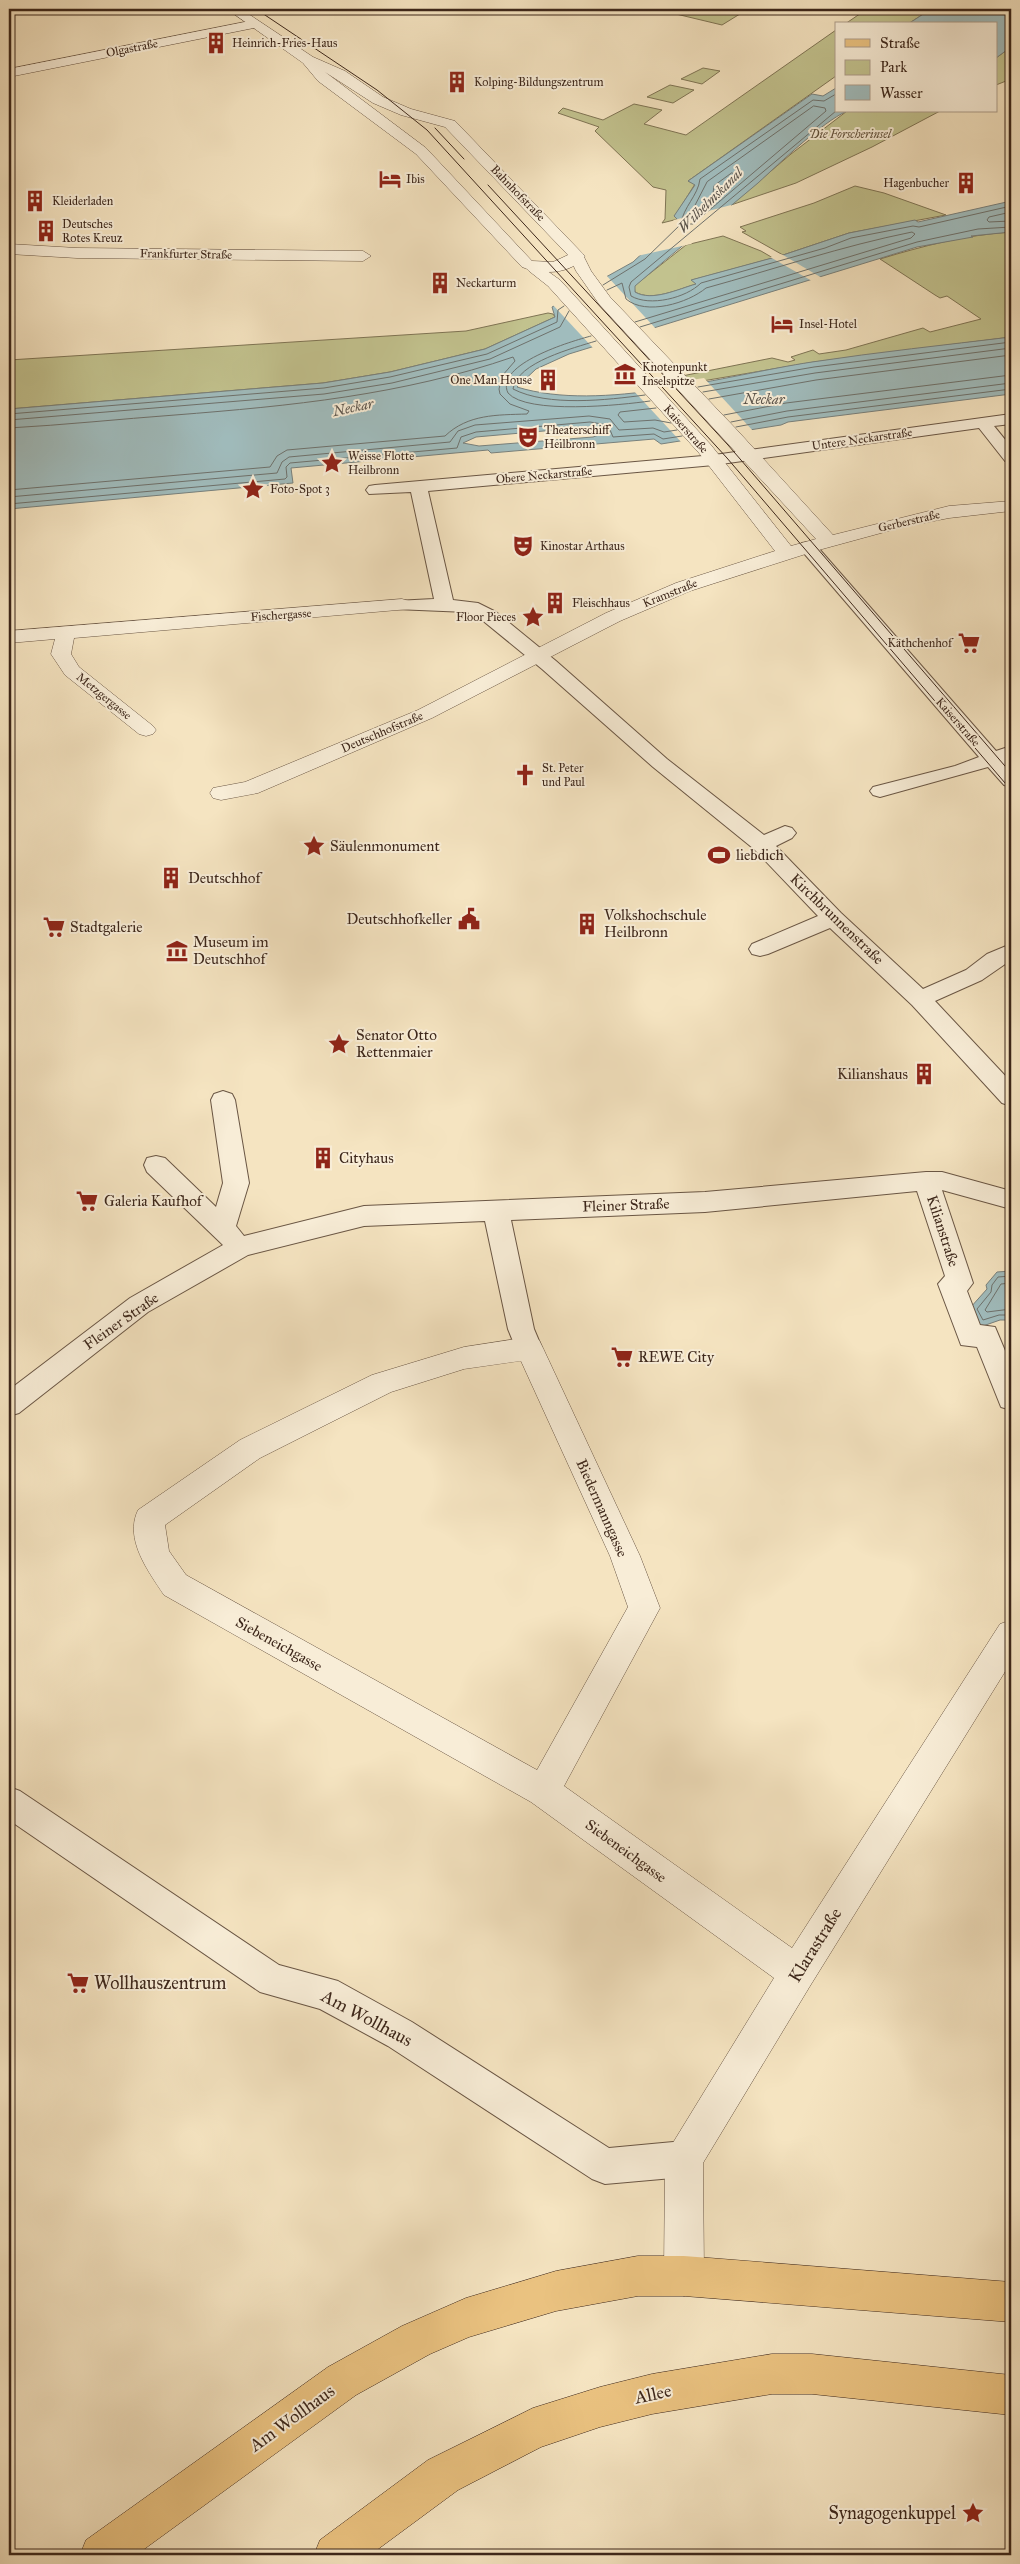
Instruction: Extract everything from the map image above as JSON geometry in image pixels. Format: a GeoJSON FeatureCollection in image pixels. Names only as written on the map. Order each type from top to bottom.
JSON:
{"type":"FeatureCollection","features":[{"type":"Feature","properties":{"kind":"main road","name":"Am Wollhaus"},"geometry":{"type":"LineString","coordinates":[[101,2555],[342,2381],[416,2340],[466,2318],[556,2291],[638,2276],[684,2276]]}},
{"type":"Feature","properties":{"kind":"main road"},"geometry":{"type":"LineString","coordinates":[[684,2276],[1011,2302]]}},
{"type":"Feature","properties":{"kind":"main road","name":"Allee"},"geometry":{"type":"LineString","coordinates":[[335,2555],[443,2475],[533,2429],[600,2407],[652,2394],[772,2374],[812,2374],[1011,2395]]}},
{"type":"Feature","properties":{"kind":"street","name":"Bahnhofstraße"},"geometry":{"type":"LineString","coordinates":[[233,9],[308,60],[340,74],[390,106],[443,121],[458,130],[577,256]]}},
{"type":"Feature","properties":{"kind":"street","name":"Olgastraße"},"geometry":{"type":"LineString","coordinates":[[9,73],[255,24]]}},
{"type":"Feature","properties":{"kind":"street","name":"Bahnhofstraße"},"geometry":{"type":"LineString","coordinates":[[308,60],[323,78],[421,151],[528,264]]}},
{"type":"Feature","properties":{"kind":"street","name":"Bahnhofstraße"},"geometry":{"type":"LineString","coordinates":[[363,106],[416,128],[432,131],[458,130]]}},
{"type":"Feature","properties":{"kind":"street"},"geometry":{"type":"LineString","coordinates":[[421,151],[415,136],[416,128],[424,119],[430,117]]}},
{"type":"Feature","properties":{"kind":"street","name":"Frankfurter Straße"},"geometry":{"type":"LineString","coordinates":[[9,249],[77,253],[363,256]]}},
{"type":"Feature","properties":{"kind":"street"},"geometry":{"type":"LineString","coordinates":[[528,264],[562,265],[577,256]]}},
{"type":"Feature","properties":{"kind":"street","name":"Kaiserstraße"},"geometry":{"type":"LineString","coordinates":[[577,256],[588,280],[761,464],[828,542]]}},
{"type":"Feature","properties":{"kind":"street","name":"Kaiserstraße"},"geometry":{"type":"LineString","coordinates":[[528,264],[547,277],[564,294],[709,455],[787,554]]}},
{"type":"Feature","properties":{"kind":"street","name":"Untere Neckarstraße"},"geometry":{"type":"LineString","coordinates":[[709,455],[745,449],[1011,419]]}},
{"type":"Feature","properties":{"kind":"street"},"geometry":{"type":"LineString","coordinates":[[982,422],[1011,457]]}},
{"type":"Feature","properties":{"kind":"street","name":"Obere Neckarstraße"},"geometry":{"type":"LineString","coordinates":[[375,490],[709,455]]}},
{"type":"Feature","properties":{"kind":"street"},"geometry":{"type":"LineString","coordinates":[[418,486],[444,605]]}},
{"type":"Feature","properties":{"kind":"street","name":"Gerberstraße"},"geometry":{"type":"LineString","coordinates":[[808,547],[923,517],[1011,506]]}},
{"type":"Feature","properties":{"kind":"street","name":"Kaiserstraße"},"geometry":{"type":"LineString","coordinates":[[808,547],[1000,764]]}},
{"type":"Feature","properties":{"kind":"street","name":"Kramstraße"},"geometry":{"type":"LineString","coordinates":[[538,656],[613,617],[675,590],[808,547]]}},
{"type":"Feature","properties":{"kind":"street","name":"Fischergasse"},"geometry":{"type":"LineString","coordinates":[[9,636],[402,605],[444,605],[471,608],[490,616],[538,656]]}},
{"type":"Feature","properties":{"kind":"street","name":"Metzgergasse"},"geometry":{"type":"LineString","coordinates":[[62,632],[65,639],[61,654],[72,670],[146,730]]}},
{"type":"Feature","properties":{"kind":"street","name":"Deutschhofstraße"},"geometry":{"type":"LineString","coordinates":[[221,793],[250,788],[425,714],[538,656]]}},
{"type":"Feature","properties":{"kind":"street","name":"Kirchbrunnenstraße"},"geometry":{"type":"LineString","coordinates":[[538,656],[660,763],[762,844],[833,918],[920,999],[1011,1097]]}},
{"type":"Feature","properties":{"kind":"street"},"geometry":{"type":"LineString","coordinates":[[880,791],[953,772],[1000,764]]}},
{"type":"Feature","properties":{"kind":"street"},"geometry":{"type":"LineString","coordinates":[[762,844],[785,833]]}},
{"type":"Feature","properties":{"kind":"street"},"geometry":{"type":"LineString","coordinates":[[760,949],[833,918]]}},
{"type":"Feature","properties":{"kind":"street"},"geometry":{"type":"LineString","coordinates":[[920,999],[974,975],[995,959],[1011,951]]}},
{"type":"Feature","properties":{"kind":"street"},"geometry":{"type":"LineString","coordinates":[[223,1100],[236,1183],[223,1228]]}},
{"type":"Feature","properties":{"kind":"street"},"geometry":{"type":"LineString","coordinates":[[156,1166],[241,1247]]}},
{"type":"Feature","properties":{"kind":"street","name":"Fleiner Straße"},"geometry":{"type":"LineString","coordinates":[[9,1405],[139,1305],[241,1247],[364,1216],[705,1202],[926,1181],[942,1181],[1011,1200]]}},
{"type":"Feature","properties":{"kind":"street","name":"Kilianstraße"},"geometry":{"type":"LineString","coordinates":[[926,1181],[960,1283],[951,1284],[971,1337],[986,1335],[1011,1399]]}},
{"type":"Feature","properties":{"kind":"street","name":"Biedermanngasse"},"geometry":{"type":"LineString","coordinates":[[496,1210],[521,1329],[625,1556],[644,1608],[543,1791]]}},
{"type":"Feature","properties":{"kind":"street","name":"Siebeneichgasse"},"geometry":{"type":"LineString","coordinates":[[529,1348],[464,1358],[382,1383],[250,1449],[149,1519],[154,1556],[175,1585],[543,1791],[797,1973]]}},
{"type":"Feature","properties":{"kind":"street","name":"Klarastraße"},"geometry":{"type":"LineString","coordinates":[[684,2159],[797,1973],[1011,1634]]}},
{"type":"Feature","properties":{"kind":"street","name":"Am Wollhaus"},"geometry":{"type":"LineString","coordinates":[[9,1802],[272,1980],[326,1993],[392,2029],[605,2166],[684,2159]]}},
{"type":"Feature","properties":{"kind":"street"},"geometry":{"type":"LineString","coordinates":[[684,2159],[684,2276]]}},
{"type":"Feature","properties":{"kind":"green space"},"geometry":{"type":"Polygon","coordinates":[[[684,9],[748,9],[722,25],[676,14],[684,9]]]}},
{"type":"Feature","properties":{"kind":"green space"},"geometry":{"type":"Polygon","coordinates":[[[867,9],[931,9],[911,22],[848,22],[867,9]]]}},
{"type":"Feature","properties":{"kind":"green space"},"geometry":{"type":"Polygon","coordinates":[[[835,31],[835,77],[688,181],[695,184],[675,216],[678,219],[662,223],[665,219],[666,190],[653,187],[595,131],[599,127],[558,113],[563,108],[603,120],[634,104],[662,110],[644,124],[686,135],[835,31]]]}},
{"type":"Feature","properties":{"kind":"green space"},"geometry":{"type":"Polygon","coordinates":[[[1011,47],[1011,79],[998,84],[998,57],[1011,47]]]}},
{"type":"Feature","properties":{"kind":"green space"},"geometry":{"type":"Polygon","coordinates":[[[703,68],[720,71],[702,84],[681,79],[703,68]]]}},
{"type":"Feature","properties":{"kind":"green space"},"geometry":{"type":"Polygon","coordinates":[[[670,85],[694,90],[673,103],[647,97],[670,85]]]}},
{"type":"Feature","properties":{"kind":"green space","name":"Die Forscherinsel"},"geometry":{"type":"Polygon","coordinates":[[[846,112],[938,112],[872,147],[796,183],[731,205],[791,154],[846,112]]]}},
{"type":"Feature","properties":{"kind":"green space"},"geometry":{"type":"Polygon","coordinates":[[[855,186],[884,193],[946,215],[849,233],[783,255],[742,232],[746,231],[740,227],[814,203],[855,186]]]}},
{"type":"Feature","properties":{"kind":"green space"},"geometry":{"type":"Polygon","coordinates":[[[1011,232],[1011,337],[814,362],[679,385],[672,378],[772,358],[788,362],[795,360],[791,357],[813,350],[819,354],[846,350],[923,328],[930,332],[981,319],[947,296],[940,298],[880,259],[944,242],[1011,232]]]}},
{"type":"Feature","properties":{"kind":"green space"},"geometry":{"type":"Polygon","coordinates":[[[723,236],[761,251],[773,258],[692,280],[696,284],[666,294],[649,296],[635,292],[634,286],[686,245],[723,236]]]}},
{"type":"Feature","properties":{"kind":"green space"},"geometry":{"type":"Polygon","coordinates":[[[548,313],[553,314],[555,317],[485,349],[390,372],[323,383],[9,409],[9,360],[466,331],[548,313]]]}},
{"type":"Feature","properties":{"kind":"water"},"geometry":{"type":"Polygon","coordinates":[[[931,9],[1011,9],[1011,47],[998,57],[998,22],[911,22],[931,9]]]}},
{"type":"Feature","properties":{"kind":"water"},"geometry":{"type":"Polygon","coordinates":[[[835,89],[835,112],[845,112],[825,124],[758,183],[665,260],[635,286],[635,292],[649,296],[665,294],[696,284],[691,280],[783,255],[849,233],[915,220],[918,222],[1011,201],[1011,232],[971,236],[973,237],[917,247],[569,354],[536,369],[517,387],[550,394],[586,396],[625,394],[664,389],[812,362],[1011,337],[1011,394],[788,422],[781,425],[661,444],[654,439],[491,453],[488,450],[291,468],[293,483],[9,509],[9,409],[323,383],[390,372],[485,349],[555,317],[552,307],[633,262],[678,220],[674,216],[695,185],[688,181],[812,94],[823,96],[835,89]],[[589,427],[476,437],[463,443],[479,446],[593,437],[607,432],[605,429],[589,427]]]}},
{"type":"Feature","properties":{"kind":"water"},"geometry":{"type":"Polygon","coordinates":[[[1011,1271],[1011,1320],[1000,1320],[980,1327],[970,1308],[987,1289],[986,1285],[997,1272],[1011,1271]]]}},
{"type":"Feature","properties":{"kind":"pier"},"geometry":{"type":"Polygon","coordinates":[[[731,205],[733,207],[691,244],[637,256],[674,220],[731,205]]]}},
{"type":"Feature","properties":{"kind":"pier"},"geometry":{"type":"Polygon","coordinates":[[[780,254],[822,278],[812,281],[770,257],[780,254]]]}},
{"type":"Feature","properties":{"kind":"pier"},"geometry":{"type":"Polygon","coordinates":[[[606,275],[657,330],[594,349],[552,304],[606,275]]]}},
{"type":"Feature","properties":{"kind":"pier"},"geometry":{"type":"Polygon","coordinates":[[[704,378],[754,432],[682,443],[632,389],[704,378]]]}},
{"type":"Feature","properties":{"kind":"tram line"},"geometry":{"type":"LineString","coordinates":[[256,9],[377,90],[427,130],[727,458],[1011,790]]}},
{"type":"Feature","properties":{"kind":"tram line"},"geometry":{"type":"LineString","coordinates":[[435,128],[464,159]]}},
{"type":"Feature","properties":{"kind":"tram line"},"geometry":{"type":"LineString","coordinates":[[488,185],[728,445],[1011,773]]}},
{"type":"Feature","properties":{"kind":"place","name":"Heinrich-Fries-Haus"},"geometry":{"type":"Point","coordinates":[216,43]}},
{"type":"Feature","properties":{"kind":"place","name":"Kolping-Bildungszentrum"},"geometry":{"type":"Point","coordinates":[457,82]}},
{"type":"Feature","properties":{"kind":"place","name":"Ibis"},"geometry":{"type":"Point","coordinates":[390,179]}},
{"type":"Feature","properties":{"kind":"place","name":"Hagenbucher"},"geometry":{"type":"Point","coordinates":[966,183]}},
{"type":"Feature","properties":{"kind":"place","name":"Kleiderladen"},"geometry":{"type":"Point","coordinates":[35,201]}},
{"type":"Feature","properties":{"kind":"place","name":"Deutsches Rotes Kreuz"},"geometry":{"type":"Point","coordinates":[46,231]}},
{"type":"Feature","properties":{"kind":"place","name":"Neckarturm"},"geometry":{"type":"Point","coordinates":[440,283]}},
{"type":"Feature","properties":{"kind":"place","name":"Insel-Hotel"},"geometry":{"type":"Point","coordinates":[782,324]}},
{"type":"Feature","properties":{"kind":"place","name":"Knotenpunkt Inselspitze"},"geometry":{"type":"Point","coordinates":[625,374]}},
{"type":"Feature","properties":{"kind":"place","name":"One Man House"},"geometry":{"type":"Point","coordinates":[548,380]}},
{"type":"Feature","properties":{"kind":"place","name":"Theaterschiff Heilbronn"},"geometry":{"type":"Point","coordinates":[528,437]}},
{"type":"Feature","properties":{"kind":"place","name":"Weisse Flotte Heilbronn"},"geometry":{"type":"Point","coordinates":[332,463]}},
{"type":"Feature","properties":{"kind":"place","name":"Foto-Spot 3"},"geometry":{"type":"Point","coordinates":[253,489]}},
{"type":"Feature","properties":{"kind":"place","name":"Kinostar Arthaus"},"geometry":{"type":"Point","coordinates":[523,546]}},
{"type":"Feature","properties":{"kind":"place","name":"Fleischhaus"},"geometry":{"type":"Point","coordinates":[555,603]}},
{"type":"Feature","properties":{"kind":"place","name":"Floor Pieces"},"geometry":{"type":"Point","coordinates":[533,617]}},
{"type":"Feature","properties":{"kind":"place","name":"Käthchenhof"},"geometry":{"type":"Point","coordinates":[969,643]}},
{"type":"Feature","properties":{"kind":"place","name":"St. Peter und Paul"},"geometry":{"type":"Point","coordinates":[525,775]}},
{"type":"Feature","properties":{"kind":"place","name":"Säulenmonument"},"geometry":{"type":"Point","coordinates":[314,846]}},
{"type":"Feature","properties":{"kind":"place","name":"liebdich"},"geometry":{"type":"Point","coordinates":[719,855]}},
{"type":"Feature","properties":{"kind":"place","name":"Deutschhof"},"geometry":{"type":"Point","coordinates":[171,878]}},
{"type":"Feature","properties":{"kind":"place","name":"Deutschhofkeller"},"geometry":{"type":"Point","coordinates":[469,919]}},
{"type":"Feature","properties":{"kind":"place","name":"Volkshochschule Heilbronn"},"geometry":{"type":"Point","coordinates":[587,924]}},
{"type":"Feature","properties":{"kind":"place","name":"Stadtgalerie"},"geometry":{"type":"Point","coordinates":[54,927]}},
{"type":"Feature","properties":{"kind":"place","name":"Museum im Deutschhof"},"geometry":{"type":"Point","coordinates":[177,951]}},
{"type":"Feature","properties":{"kind":"place","name":"Senator Otto Rettenmaier"},"geometry":{"type":"Point","coordinates":[339,1044]}},
{"type":"Feature","properties":{"kind":"place","name":"Kilianshaus"},"geometry":{"type":"Point","coordinates":[924,1074]}},
{"type":"Feature","properties":{"kind":"place","name":"Cityhaus"},"geometry":{"type":"Point","coordinates":[323,1158]}},
{"type":"Feature","properties":{"kind":"place","name":"Galeria Kaufhof"},"geometry":{"type":"Point","coordinates":[87,1201]}},
{"type":"Feature","properties":{"kind":"place","name":"REWE City"},"geometry":{"type":"Point","coordinates":[622,1357]}},
{"type":"Feature","properties":{"kind":"place","name":"Wollhauszentrum"},"geometry":{"type":"Point","coordinates":[78,1983]}},
{"type":"Feature","properties":{"kind":"place","name":"Synagogenkuppel"},"geometry":{"type":"Point","coordinates":[973,2513]}},
{"type":"Feature","properties":{"kind":"water label","name":"Wilhelmskanal"},"geometry":{"type":"Point","coordinates":[710,200]}},
{"type":"Feature","properties":{"kind":"water label","name":"Neckar"},"geometry":{"type":"Point","coordinates":[764,399]}},
{"type":"Feature","properties":{"kind":"water label","name":"Neckar"},"geometry":{"type":"Point","coordinates":[353,407]}}]}
